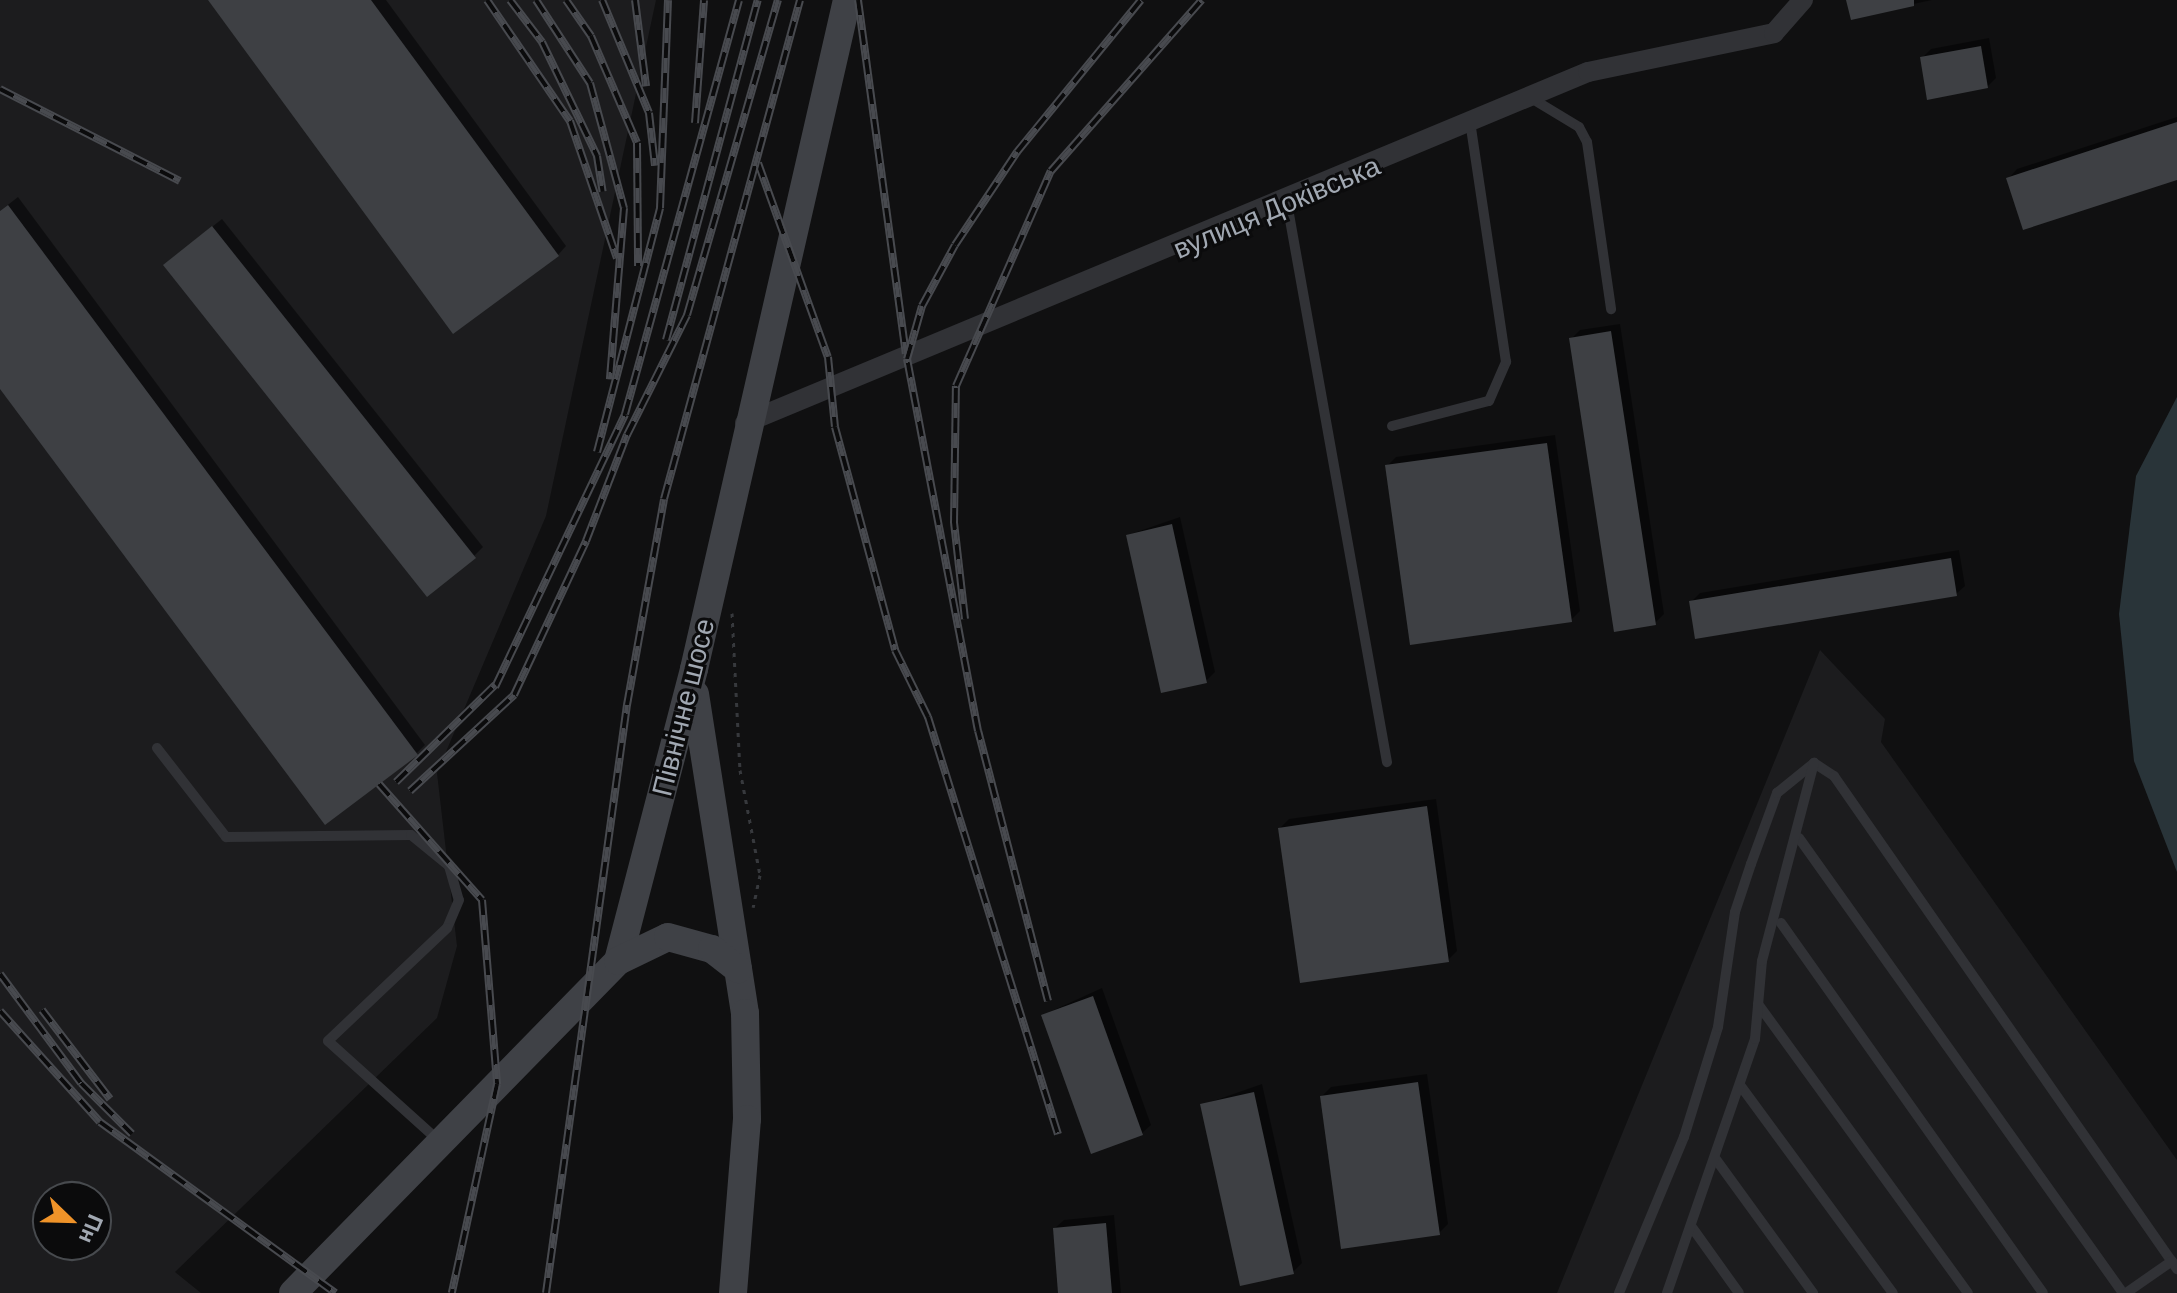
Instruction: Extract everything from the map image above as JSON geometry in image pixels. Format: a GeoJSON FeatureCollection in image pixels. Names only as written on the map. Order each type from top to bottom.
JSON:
{"type":"FeatureCollection","features":[{"type":"Feature","properties":{"kind":"main road","name":"Північне шосе"},"geometry":{"type":"LineString","coordinates":[[618,961],[694,669],[745,423],[847,0]]}},
{"type":"Feature","properties":{"kind":"main road"},"geometry":{"type":"LineString","coordinates":[[694,669],[700,757],[738,969],[747,1119],[733,1293]]}},
{"type":"Feature","properties":{"kind":"main road"},"geometry":{"type":"LineString","coordinates":[[293,1293],[618,961],[668,937],[712,949],[738,969]]}},
{"type":"Feature","properties":{"kind":"street","name":"вулиця Доківська"},"geometry":{"type":"LineString","coordinates":[[745,423],[1287,203],[1588,72],[1774,33],[1803,0]]}},
{"type":"Feature","properties":{"kind":"lane"},"geometry":{"type":"LineString","coordinates":[[1529,97],[1579,127],[1587,142],[1611,309]]}},
{"type":"Feature","properties":{"kind":"lane"},"geometry":{"type":"LineString","coordinates":[[1392,426],[1489,401],[1506,362],[1470,122]]}},
{"type":"Feature","properties":{"kind":"lane"},"geometry":{"type":"LineString","coordinates":[[1287,203],[1387,762]]}},
{"type":"Feature","properties":{"kind":"lane"},"geometry":{"type":"LineString","coordinates":[[157,748],[226,837],[411,835],[449,866],[459,900],[447,928],[328,1041],[439,1141]]}},
{"type":"Feature","properties":{"kind":"lane"},"geometry":{"type":"LineString","coordinates":[[1667,1293],[1740,1085],[1758,1004],[1762,961],[1799,838],[1814,763]]}},
{"type":"Feature","properties":{"kind":"lane"},"geometry":{"type":"LineString","coordinates":[[1799,838],[2125,1293],[2174,1265],[1862,815],[1826,767],[1814,763]]}},
{"type":"Feature","properties":{"kind":"lane"},"geometry":{"type":"LineString","coordinates":[[1619,1293],[1710,1055],[1735,912],[1761,835],[1777,793],[1814,763]]}},
{"type":"Feature","properties":{"kind":"lane"},"geometry":{"type":"LineString","coordinates":[[1781,923],[2043,1293]]}},
{"type":"Feature","properties":{"kind":"lane"},"geometry":{"type":"LineString","coordinates":[[1758,1004],[1968,1293]]}},
{"type":"Feature","properties":{"kind":"lane"},"geometry":{"type":"LineString","coordinates":[[1740,1085],[1893,1293]]}},
{"type":"Feature","properties":{"kind":"lane"},"geometry":{"type":"LineString","coordinates":[[1715,1158],[1813,1293]]}},
{"type":"Feature","properties":{"kind":"lane"},"geometry":{"type":"LineString","coordinates":[[1691,1226],[1739,1293]]}},
{"type":"Feature","properties":{"kind":"path"},"geometry":{"type":"LineString","coordinates":[[731,605],[740,770],[760,875],[751,915]]}},
{"type":"Feature","properties":{"kind":"shaded area"},"geometry":{"type":"Polygon","coordinates":[[[0,0],[656,0],[546,516],[437,773],[457,946],[437,1018],[175,1272],[201,1293],[0,1293],[0,0]]]}},
{"type":"Feature","properties":{"kind":"shaded area"},"geometry":{"type":"Polygon","coordinates":[[[2177,397],[2177,872],[2134,761],[2119,614],[2136,476],[2177,397]]]}},
{"type":"Feature","properties":{"kind":"shaded area"},"geometry":{"type":"Polygon","coordinates":[[[1820,650],[1885,719],[1881,742],[2177,1160],[2177,1293],[1557,1293],[1820,650]]]}},
{"type":"Feature","properties":{"kind":"building"},"geometry":{"type":"Polygon","coordinates":[[[208,0],[371,0],[559,256],[453,334],[208,0]]]}},
{"type":"Feature","properties":{"kind":"building"},"geometry":{"type":"Polygon","coordinates":[[[1846,0],[1914,0],[1914,6],[1851,20],[1846,0]]]}},
{"type":"Feature","properties":{"kind":"building"},"geometry":{"type":"Polygon","coordinates":[[[1981,46],[1988,88],[1927,100],[1920,57],[1981,46]]]}},
{"type":"Feature","properties":{"kind":"building"},"geometry":{"type":"Polygon","coordinates":[[[2177,122],[2177,180],[2023,230],[2006,178],[2177,122]]]}},
{"type":"Feature","properties":{"kind":"building"},"geometry":{"type":"Polygon","coordinates":[[[8,205],[418,755],[325,825],[0,389],[0,211],[8,205]]]}},
{"type":"Feature","properties":{"kind":"building"},"geometry":{"type":"Polygon","coordinates":[[[212,226],[476,558],[427,597],[163,265],[212,226]]]}},
{"type":"Feature","properties":{"kind":"building"},"geometry":{"type":"Polygon","coordinates":[[[1611,331],[1656,625],[1614,632],[1569,338],[1611,331]]]}},
{"type":"Feature","properties":{"kind":"building"},"geometry":{"type":"Polygon","coordinates":[[[1547,443],[1572,622],[1410,645],[1385,465],[1547,443]]]}},
{"type":"Feature","properties":{"kind":"building"},"geometry":{"type":"Polygon","coordinates":[[[1172,524],[1207,683],[1161,693],[1126,535],[1172,524]]]}},
{"type":"Feature","properties":{"kind":"building"},"geometry":{"type":"Polygon","coordinates":[[[1951,558],[1957,596],[1695,639],[1689,601],[1951,558]]]}},
{"type":"Feature","properties":{"kind":"building"},"geometry":{"type":"Polygon","coordinates":[[[1427,806],[1449,962],[1300,983],[1278,828],[1427,806]]]}},
{"type":"Feature","properties":{"kind":"building"},"geometry":{"type":"Polygon","coordinates":[[[1093,996],[1143,1135],[1091,1154],[1041,1015],[1093,996]]]}},
{"type":"Feature","properties":{"kind":"building"},"geometry":{"type":"Polygon","coordinates":[[[1418,1082],[1440,1235],[1341,1249],[1320,1096],[1418,1082]]]}},
{"type":"Feature","properties":{"kind":"building"},"geometry":{"type":"Polygon","coordinates":[[[1254,1092],[1294,1274],[1240,1286],[1200,1104],[1254,1092]]]}},
{"type":"Feature","properties":{"kind":"building"},"geometry":{"type":"Polygon","coordinates":[[[1106,1223],[1112,1293],[1058,1293],[1053,1228],[1106,1223]]]}},
{"type":"Feature","properties":{"kind":"railway"},"geometry":{"type":"LineString","coordinates":[[487,0],[570,121],[617,258]]}},
{"type":"Feature","properties":{"kind":"railway"},"geometry":{"type":"LineString","coordinates":[[510,0],[542,42],[597,156],[603,192]]}},
{"type":"Feature","properties":{"kind":"railway"},"geometry":{"type":"LineString","coordinates":[[536,0],[590,83],[624,208],[610,379]]}},
{"type":"Feature","properties":{"kind":"railway"},"geometry":{"type":"LineString","coordinates":[[566,0],[591,36],[637,143],[638,266]]}},
{"type":"Feature","properties":{"kind":"railway"},"geometry":{"type":"LineString","coordinates":[[602,0],[649,113],[655,166]]}},
{"type":"Feature","properties":{"kind":"railway"},"geometry":{"type":"LineString","coordinates":[[635,0],[646,86]]}},
{"type":"Feature","properties":{"kind":"railway"},"geometry":{"type":"LineString","coordinates":[[597,452],[660,208],[668,0]]}},
{"type":"Feature","properties":{"kind":"railway"},"geometry":{"type":"LineString","coordinates":[[695,123],[704,0]]}},
{"type":"Feature","properties":{"kind":"railway"},"geometry":{"type":"LineString","coordinates":[[495,687],[625,414],[739,0]]}},
{"type":"Feature","properties":{"kind":"railway"},"geometry":{"type":"LineString","coordinates":[[666,340],[758,0]]}},
{"type":"Feature","properties":{"kind":"railway"},"geometry":{"type":"LineString","coordinates":[[410,791],[514,695],[586,541],[627,435],[687,315],[778,0]]}},
{"type":"Feature","properties":{"kind":"railway"},"geometry":{"type":"LineString","coordinates":[[546,1293],[627,705],[664,499],[800,0]]}},
{"type":"Feature","properties":{"kind":"railway"},"geometry":{"type":"LineString","coordinates":[[858,0],[906,354]]}},
{"type":"Feature","properties":{"kind":"railway"},"geometry":{"type":"LineString","coordinates":[[1048,1001],[978,731],[907,359],[922,306],[955,245],[1017,152],[1141,0]]}},
{"type":"Feature","properties":{"kind":"railway"},"geometry":{"type":"LineString","coordinates":[[965,619],[954,523],[956,386],[1051,171],[1202,0]]}},
{"type":"Feature","properties":{"kind":"railway"},"geometry":{"type":"LineString","coordinates":[[0,89],[180,181]]}},
{"type":"Feature","properties":{"kind":"railway"},"geometry":{"type":"LineString","coordinates":[[758,163],[828,357],[835,427],[895,650],[928,717],[1058,1134]]}},
{"type":"Feature","properties":{"kind":"railway"},"geometry":{"type":"LineString","coordinates":[[396,782],[495,685]]}},
{"type":"Feature","properties":{"kind":"railway"},"geometry":{"type":"LineString","coordinates":[[379,784],[482,900],[497,1084],[452,1293]]}},
{"type":"Feature","properties":{"kind":"railway"},"geometry":{"type":"LineString","coordinates":[[0,974],[81,1083],[132,1134]]}},
{"type":"Feature","properties":{"kind":"railway"},"geometry":{"type":"LineString","coordinates":[[42,1010],[110,1099]]}},
{"type":"Feature","properties":{"kind":"railway"},"geometry":{"type":"LineString","coordinates":[[0,1011],[100,1122],[335,1293]]}}]}
